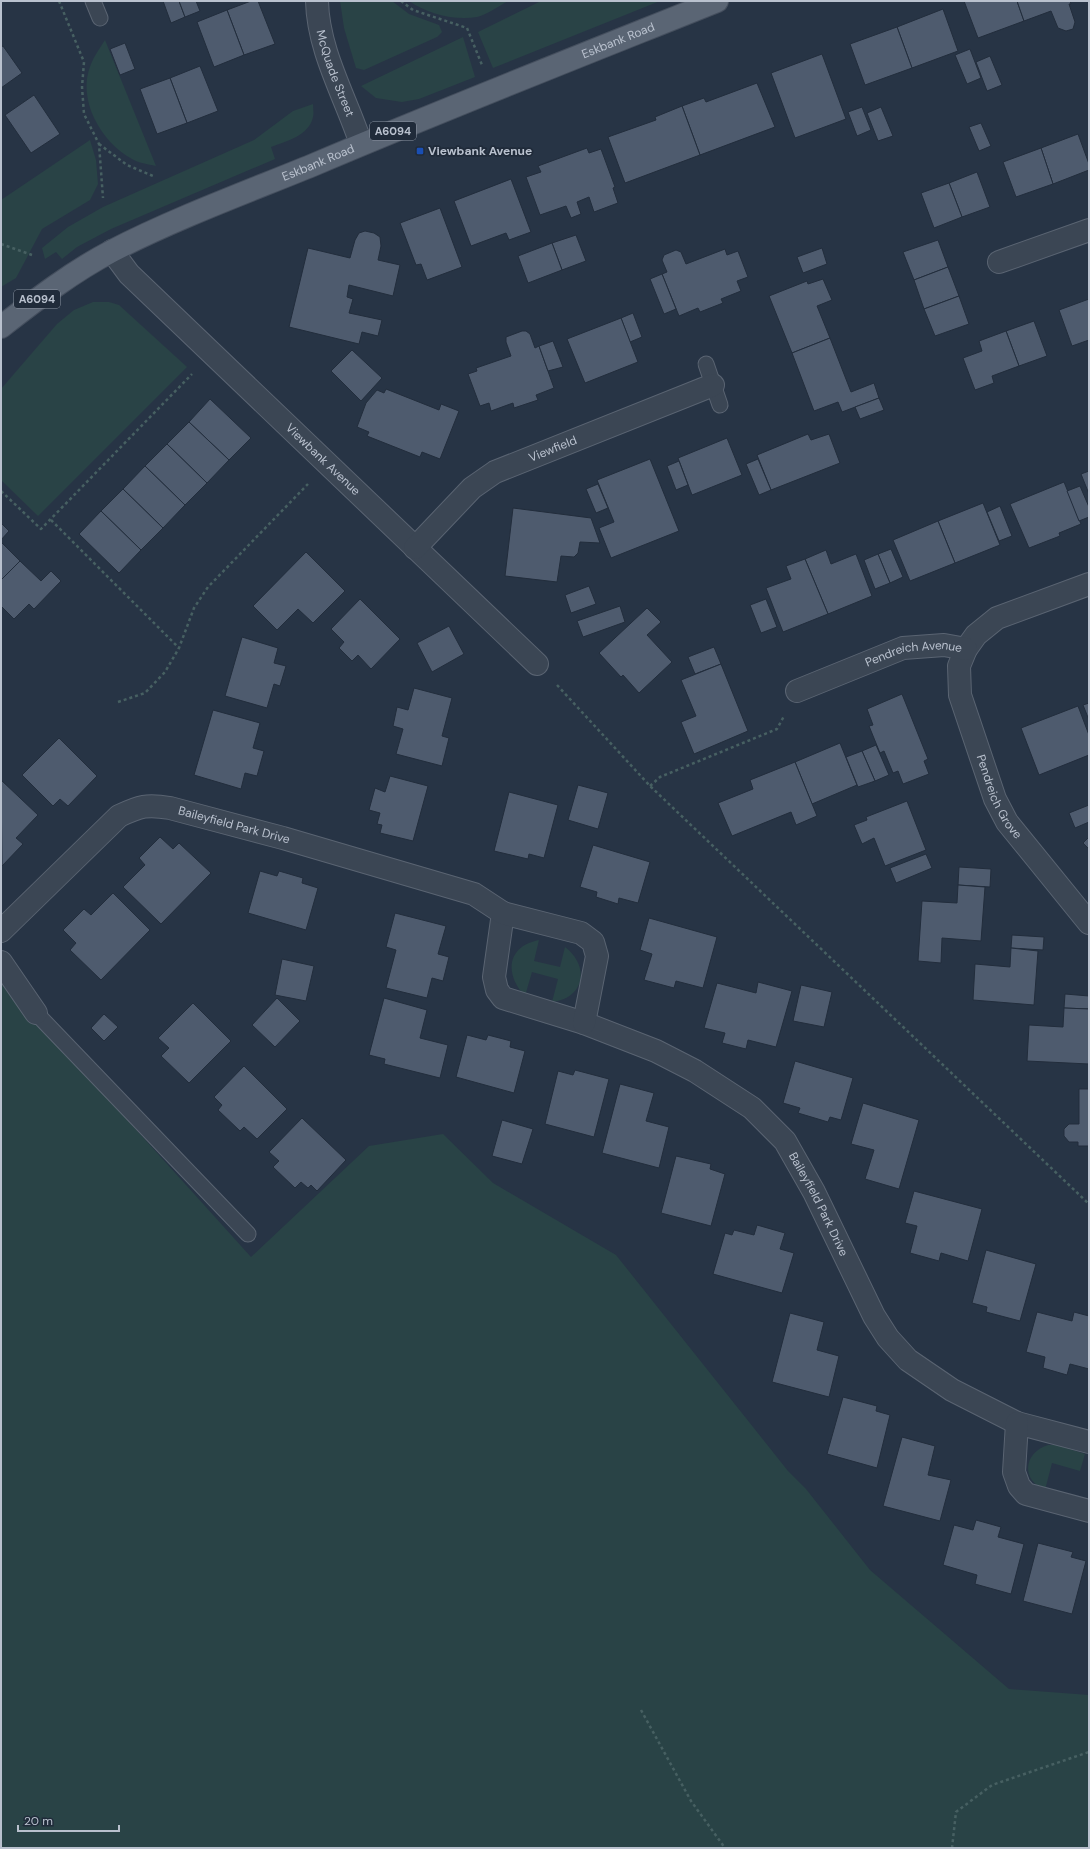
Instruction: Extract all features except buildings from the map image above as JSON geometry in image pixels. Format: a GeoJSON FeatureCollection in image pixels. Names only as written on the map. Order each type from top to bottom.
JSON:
{"type":"FeatureCollection","features":[{"type":"Feature","properties":{"kind":"main road","name":"Eskbank Road"},"geometry":{"type":"LineString","coordinates":[[1,326],[54,286],[112,251],[157,230],[361,144],[717,1]]}},
{"type":"Feature","properties":{"kind":"street","name":"McQuade Street"},"geometry":{"type":"LineString","coordinates":[[317,1],[317,16],[327,53],[361,144]]}},
{"type":"Feature","properties":{"kind":"street"},"geometry":{"type":"LineString","coordinates":[[999,262],[1089,230]]}},
{"type":"Feature","properties":{"kind":"street","name":"Viewbank Avenue"},"geometry":{"type":"LineString","coordinates":[[112,251],[129,274],[537,664]]}},
{"type":"Feature","properties":{"kind":"street","name":"Viewfield"},"geometry":{"type":"LineString","coordinates":[[415,548],[472,488],[495,472],[717,395]]}},
{"type":"Feature","properties":{"kind":"street","name":"Pendreich Avenue"},"geometry":{"type":"LineString","coordinates":[[797,691],[903,648],[944,645],[966,649],[976,635],[997,618],[1089,584]]}},
{"type":"Feature","properties":{"kind":"street","name":"Pendreich Grove"},"geometry":{"type":"LineString","coordinates":[[966,649],[959,666],[960,695],[995,800],[1007,822],[1089,923]]}},
{"type":"Feature","properties":{"kind":"street","name":"Baileyfield Park Drive"},"geometry":{"type":"LineString","coordinates":[[1,931],[119,816],[138,807],[155,805],[283,838],[474,894],[503,912],[581,933],[593,942],[597,956],[584,1023]]}},
{"type":"Feature","properties":{"kind":"street","name":"Baileyfield Park Drive"},"geometry":{"type":"LineString","coordinates":[[503,912],[494,978],[497,990],[503,998],[584,1023],[656,1051],[695,1071],[752,1108],[784,1141],[828,1220],[874,1316],[888,1338],[908,1360],[952,1390],[1017,1423],[1089,1442]]}},
{"type":"Feature","properties":{"kind":"street"},"geometry":{"type":"LineString","coordinates":[[1,962],[36,1013]]}},
{"type":"Feature","properties":{"kind":"street"},"geometry":{"type":"LineString","coordinates":[[1017,1423],[1014,1472],[1019,1486],[1026,1494],[1089,1511]]}},
{"type":"Feature","properties":{"kind":"lane"},"geometry":{"type":"LineString","coordinates":[[93,1],[100,18]]}},
{"type":"Feature","properties":{"kind":"lane"},"geometry":{"type":"LineString","coordinates":[[706,364],[717,395]]}},
{"type":"Feature","properties":{"kind":"lane"},"geometry":{"type":"LineString","coordinates":[[36,1013],[248,1234]]}},
{"type":"Feature","properties":{"kind":"path"},"geometry":{"type":"LineString","coordinates":[[59,1],[84,62],[82,87],[84,114],[99,144],[104,198]]}},
{"type":"Feature","properties":{"kind":"path"},"geometry":{"type":"LineString","coordinates":[[402,1],[413,10],[468,28],[493,91]]}},
{"type":"Feature","properties":{"kind":"path"},"geometry":{"type":"LineString","coordinates":[[99,144],[127,164],[153,176]]}},
{"type":"Feature","properties":{"kind":"path"},"geometry":{"type":"LineString","coordinates":[[1,244],[32,255]]}},
{"type":"Feature","properties":{"kind":"path"},"geometry":{"type":"LineString","coordinates":[[1,491],[41,529],[212,354]]}},
{"type":"Feature","properties":{"kind":"path"},"geometry":{"type":"LineString","coordinates":[[118,702],[145,693],[165,672],[179,648],[194,608],[208,587],[328,464]]}},
{"type":"Feature","properties":{"kind":"path"},"geometry":{"type":"LineString","coordinates":[[51,520],[179,648]]}},
{"type":"Feature","properties":{"kind":"path"},"geometry":{"type":"LineString","coordinates":[[537,664],[650,786],[1089,1204]]}},
{"type":"Feature","properties":{"kind":"path"},"geometry":{"type":"LineString","coordinates":[[650,786],[660,777],[777,729],[797,691]]}},
{"type":"Feature","properties":{"kind":"path"},"geometry":{"type":"LineString","coordinates":[[641,1710],[691,1802],[725,1848]]}},
{"type":"Feature","properties":{"kind":"path"},"geometry":{"type":"LineString","coordinates":[[952,1848],[956,1812],[992,1785],[1089,1752]]}},
{"type":"Feature","properties":{"kind":"green space"},"geometry":{"type":"Polygon","coordinates":[[[340,1],[392,1],[409,14],[439,25],[442,32],[437,37],[364,70],[356,68],[344,28],[340,1]]]}},
{"type":"Feature","properties":{"kind":"green space"},"geometry":{"type":"Polygon","coordinates":[[[409,1],[508,1],[481,16],[460,18],[424,10],[409,1]]]}},
{"type":"Feature","properties":{"kind":"green space"},"geometry":{"type":"Polygon","coordinates":[[[541,1],[660,1],[493,68],[478,32],[541,1]]]}},
{"type":"Feature","properties":{"kind":"green space"},"geometry":{"type":"Polygon","coordinates":[[[463,37],[475,77],[419,99],[402,102],[376,98],[361,86],[463,37]]]}},
{"type":"Feature","properties":{"kind":"green space"},"geometry":{"type":"Polygon","coordinates":[[[105,40],[156,166],[137,162],[121,151],[110,142],[101,131],[94,118],[89,105],[87,77],[92,61],[105,40]]]}},
{"type":"Feature","properties":{"kind":"green space"},"geometry":{"type":"Polygon","coordinates":[[[313,104],[313,117],[307,129],[290,140],[271,147],[275,159],[111,229],[77,247],[62,259],[56,252],[45,259],[42,248],[68,227],[103,207],[254,140],[293,111],[313,104]]]}},
{"type":"Feature","properties":{"kind":"green space"},"geometry":{"type":"Polygon","coordinates":[[[90,140],[96,160],[98,184],[90,200],[42,229],[16,278],[1,287],[1,200],[90,140]]]}},
{"type":"Feature","properties":{"kind":"green space"},"geometry":{"type":"Polygon","coordinates":[[[93,302],[109,302],[119,305],[187,367],[38,516],[1,480],[1,389],[57,324],[74,310],[93,302]]]}},
{"type":"Feature","properties":{"kind":"green space"},"geometry":{"type":"Polygon","coordinates":[[[539,940],[534,961],[560,967],[565,947],[578,963],[581,972],[577,988],[563,999],[552,1002],[558,979],[532,972],[525,996],[518,988],[514,979],[512,962],[515,955],[520,948],[528,943],[539,940]]]}},
{"type":"Feature","properties":{"kind":"green space"},"geometry":{"type":"Polygon","coordinates":[[[1,980],[251,1257],[369,1146],[443,1134],[493,1183],[616,1255],[788,1471],[806,1489],[870,1570],[1009,1689],[1089,1695],[1089,1848],[1,1848],[1,980]]]}},
{"type":"Feature","properties":{"kind":"green space"},"geometry":{"type":"Polygon","coordinates":[[[1048,1445],[1057,1445],[1085,1454],[1080,1471],[1052,1463],[1045,1490],[1037,1486],[1032,1480],[1028,1467],[1034,1454],[1048,1445]]]}},
{"type":"Feature","properties":{"kind":"place","name":"Viewbank Avenue"},"geometry":{"type":"Point","coordinates":[420,151]}}]}
